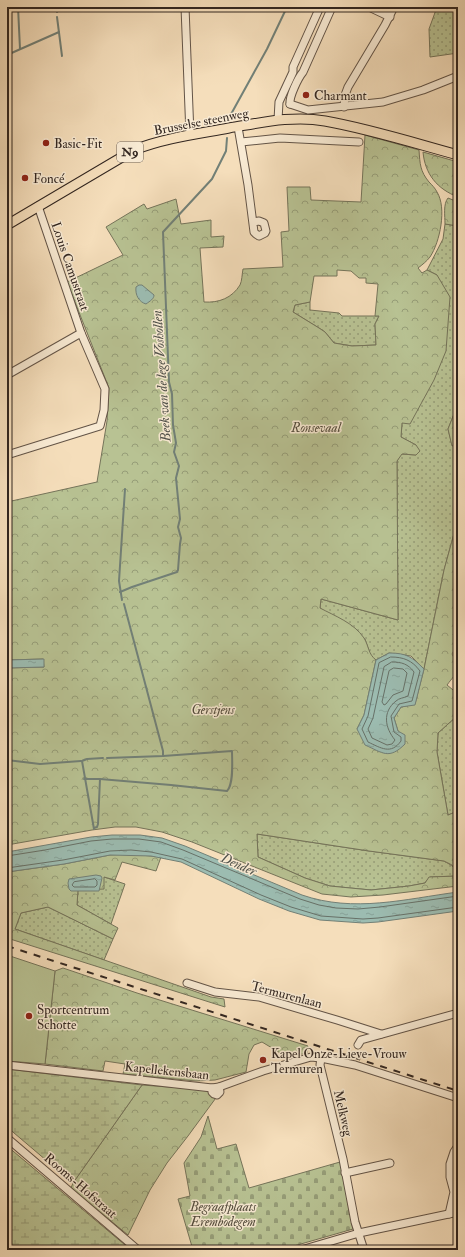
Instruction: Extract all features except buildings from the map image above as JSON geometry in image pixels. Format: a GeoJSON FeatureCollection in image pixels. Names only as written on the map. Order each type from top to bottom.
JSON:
{"type":"FeatureCollection","features":[{"type":"Feature","properties":{"kind":"main road","name":"Brusselse steenweg"},"geometry":{"type":"LineString","coordinates":[[8,222],[134,150],[147,145],[190,135],[278,120],[310,119],[325,121],[366,130],[458,155]]}},
{"type":"Feature","properties":{"kind":"street"},"geometry":{"type":"LineString","coordinates":[[185,7],[190,135]]}},
{"type":"Feature","properties":{"kind":"street"},"geometry":{"type":"LineString","coordinates":[[290,104],[297,74],[293,67],[320,7]]}},
{"type":"Feature","properties":{"kind":"street"},"geometry":{"type":"LineString","coordinates":[[278,120],[279,102],[297,74],[303,72],[332,7]]}},
{"type":"Feature","properties":{"kind":"street"},"geometry":{"type":"LineString","coordinates":[[369,7],[390,17]]}},
{"type":"Feature","properties":{"kind":"street"},"geometry":{"type":"LineString","coordinates":[[344,107],[345,95],[348,88],[390,17],[394,7]]}},
{"type":"Feature","properties":{"kind":"street"},"geometry":{"type":"LineString","coordinates":[[278,109],[290,104],[308,110],[383,102],[423,90],[458,76]]}},
{"type":"Feature","properties":{"kind":"street"},"geometry":{"type":"LineString","coordinates":[[325,121],[327,109]]}},
{"type":"Feature","properties":{"kind":"street"},"geometry":{"type":"LineString","coordinates":[[238,127],[253,222]]}},
{"type":"Feature","properties":{"kind":"street"},"geometry":{"type":"LineString","coordinates":[[241,142],[280,138],[359,142]]}},
{"type":"Feature","properties":{"kind":"street","name":"Louis Camustraat"},"geometry":{"type":"LineString","coordinates":[[7,455],[100,426],[104,410],[105,389],[81,333],[38,206]]}},
{"type":"Feature","properties":{"kind":"street"},"geometry":{"type":"LineString","coordinates":[[7,375],[81,333]]}},
{"type":"Feature","properties":{"kind":"street","name":"Termurenlaan"},"geometry":{"type":"LineString","coordinates":[[186,983],[215,992],[259,997],[381,1034]]}},
{"type":"Feature","properties":{"kind":"street"},"geometry":{"type":"LineString","coordinates":[[358,1045],[361,1040],[458,1013]]}},
{"type":"Feature","properties":{"kind":"street","name":"Kapellekensbaan"},"geometry":{"type":"LineString","coordinates":[[7,1065],[216,1088],[224,1084],[307,1058],[321,1058],[355,1065],[458,1098]]}},
{"type":"Feature","properties":{"kind":"street","name":"Melkweg"},"geometry":{"type":"LineString","coordinates":[[321,1058],[320,1065],[349,1194],[364,1250]]}},
{"type":"Feature","properties":{"kind":"street","name":"Rooms-Hofstraat"},"geometry":{"type":"LineString","coordinates":[[7,1138],[138,1250]]}},
{"type":"Feature","properties":{"kind":"street"},"geometry":{"type":"LineString","coordinates":[[458,1146],[454,1152],[450,1164],[450,1177],[458,1200]]}},
{"type":"Feature","properties":{"kind":"street"},"geometry":{"type":"LineString","coordinates":[[345,1173],[390,1163]]}},
{"type":"Feature","properties":{"kind":"street"},"geometry":{"type":"LineString","coordinates":[[449,1214],[454,1192]]}},
{"type":"Feature","properties":{"kind":"street"},"geometry":{"type":"LineString","coordinates":[[301,1250],[359,1233],[458,1212]]}},
{"type":"Feature","properties":{"kind":"green space"},"geometry":{"type":"Polygon","coordinates":[[[437,7],[458,7],[458,53],[430,57],[429,29],[437,7]]]}},
{"type":"Feature","properties":{"kind":"green space"},"geometry":{"type":"Polygon","coordinates":[[[365,135],[419,150],[422,171],[440,199],[442,216],[434,251],[418,268],[422,273],[427,270],[437,275],[450,297],[446,351],[434,380],[410,424],[402,423],[401,437],[416,445],[420,451],[416,455],[402,454],[397,461],[398,620],[321,599],[320,608],[344,620],[355,628],[364,638],[370,653],[376,660],[364,715],[357,729],[398,731],[394,718],[401,707],[415,704],[424,669],[444,570],[455,530],[457,512],[455,466],[458,465],[458,625],[453,635],[458,639],[458,643],[452,654],[458,668],[447,685],[458,694],[458,715],[438,733],[437,752],[448,815],[458,811],[458,874],[452,865],[444,861],[257,834],[258,857],[305,878],[330,886],[371,890],[425,883],[429,877],[458,876],[458,886],[383,895],[351,897],[322,894],[192,842],[162,832],[136,827],[115,827],[92,830],[7,845],[7,668],[44,667],[43,659],[7,660],[7,502],[97,482],[107,421],[109,388],[67,282],[123,255],[106,227],[144,204],[147,209],[176,199],[181,224],[211,220],[211,237],[224,236],[223,247],[200,248],[204,302],[215,302],[225,299],[237,290],[241,283],[243,269],[283,267],[281,232],[289,231],[287,187],[310,187],[311,200],[361,202],[365,135]],[[337,270],[337,276],[314,276],[310,302],[295,305],[293,312],[325,332],[334,343],[352,346],[376,345],[375,324],[379,316],[375,316],[378,284],[366,283],[366,278],[359,278],[351,271],[337,270]]]}},
{"type":"Feature","properties":{"kind":"green space"},"geometry":{"type":"Polygon","coordinates":[[[423,152],[458,162],[458,197],[444,190],[433,180],[426,167],[423,152]]]}},
{"type":"Feature","properties":{"kind":"green space"},"geometry":{"type":"Polygon","coordinates":[[[448,198],[458,202],[458,226],[445,224],[445,207],[448,198]]]}},
{"type":"Feature","properties":{"kind":"green space"},"geometry":{"type":"Polygon","coordinates":[[[445,224],[458,226],[458,404],[448,429],[452,445],[458,445],[458,465],[455,466],[457,512],[455,530],[444,570],[424,669],[411,656],[389,653],[376,660],[371,657],[365,639],[320,608],[321,599],[398,620],[397,461],[401,454],[416,455],[416,445],[401,437],[402,423],[437,275],[427,270],[443,239],[445,224]]]}},
{"type":"Feature","properties":{"kind":"green space"},"geometry":{"type":"Polygon","coordinates":[[[310,302],[310,310],[339,313],[342,316],[379,316],[375,324],[376,345],[352,346],[334,343],[325,332],[293,312],[295,305],[310,302]]]}},
{"type":"Feature","properties":{"kind":"green space"},"geometry":{"type":"Polygon","coordinates":[[[458,404],[458,445],[452,446],[448,429],[458,404]]]}},
{"type":"Feature","properties":{"kind":"green space"},"geometry":{"type":"Polygon","coordinates":[[[458,715],[458,811],[448,815],[437,752],[438,733],[458,715]]]}},
{"type":"Feature","properties":{"kind":"green space"},"geometry":{"type":"Polygon","coordinates":[[[257,834],[444,861],[455,869],[458,876],[430,877],[425,883],[371,890],[330,886],[305,878],[258,857],[257,834]]]}},
{"type":"Feature","properties":{"kind":"green space"},"geometry":{"type":"Polygon","coordinates":[[[130,854],[161,857],[156,871],[122,862],[115,880],[104,877],[104,889],[78,890],[77,905],[118,928],[113,939],[48,907],[21,913],[15,929],[211,997],[224,999],[225,1007],[7,938],[7,872],[64,864],[110,855],[130,854]]]}},
{"type":"Feature","properties":{"kind":"green space"},"geometry":{"type":"Polygon","coordinates":[[[104,877],[125,884],[111,924],[77,905],[78,890],[104,877]]]}},
{"type":"Feature","properties":{"kind":"green space"},"geometry":{"type":"Polygon","coordinates":[[[48,907],[113,939],[104,960],[15,929],[21,913],[48,907]]]}},
{"type":"Feature","properties":{"kind":"green space","name":"Sportcentrum Schotte"},"geometry":{"type":"Polygon","coordinates":[[[7,955],[55,971],[45,1064],[7,1061],[7,955]]]}},
{"type":"Feature","properties":{"kind":"green space"},"geometry":{"type":"Polygon","coordinates":[[[63,968],[137,993],[308,1046],[307,1053],[287,1057],[262,1042],[254,1045],[249,1054],[246,1072],[215,1080],[196,1081],[123,1074],[125,1064],[105,1061],[103,1071],[45,1064],[55,971],[63,968]]]}},
{"type":"Feature","properties":{"kind":"green space"},"geometry":{"type":"Polygon","coordinates":[[[7,1069],[142,1085],[73,1183],[7,1127],[7,1069]]]}},
{"type":"Feature","properties":{"kind":"green space"},"geometry":{"type":"Polygon","coordinates":[[[142,1085],[221,1091],[167,1163],[150,1190],[128,1235],[71,1188],[142,1085]]]}},
{"type":"Feature","properties":{"kind":"green space","name":"Begraafplaats Erembodegem"},"geometry":{"type":"Polygon","coordinates":[[[208,1116],[217,1149],[236,1144],[249,1188],[340,1162],[353,1229],[280,1250],[193,1250],[178,1199],[190,1196],[184,1163],[201,1137],[208,1116]]]}},
{"type":"Feature","properties":{"kind":"green space"},"geometry":{"type":"Polygon","coordinates":[[[7,1146],[131,1250],[7,1250],[7,1146]]]}},
{"type":"Feature","properties":{"kind":"water"},"geometry":{"type":"Polygon","coordinates":[[[142,285],[154,295],[153,299],[146,304],[139,300],[137,295],[136,287],[142,285]]]}},
{"type":"Feature","properties":{"kind":"water"},"geometry":{"type":"Polygon","coordinates":[[[389,653],[409,656],[424,669],[415,705],[401,707],[394,718],[398,731],[405,735],[405,744],[395,752],[386,754],[365,745],[357,729],[364,715],[376,660],[389,653]]]}},
{"type":"Feature","properties":{"kind":"water"},"geometry":{"type":"Polygon","coordinates":[[[44,659],[44,667],[7,668],[7,660],[44,659]]]}},
{"type":"Feature","properties":{"kind":"water"},"geometry":{"type":"Polygon","coordinates":[[[140,835],[162,838],[185,846],[302,895],[321,900],[360,904],[380,903],[458,892],[458,911],[363,923],[320,920],[289,911],[259,899],[181,862],[151,856],[110,855],[64,864],[7,872],[7,852],[91,837],[140,835]]]}},
{"type":"Feature","properties":{"kind":"water"},"geometry":{"type":"Polygon","coordinates":[[[96,875],[101,876],[102,878],[99,891],[71,891],[69,889],[69,879],[96,875]]]}},
{"type":"Feature","properties":{"kind":"waterway"},"geometry":{"type":"LineString","coordinates":[[18,7],[20,49]]}},
{"type":"Feature","properties":{"kind":"waterway"},"geometry":{"type":"LineString","coordinates":[[57,7],[57,12]]}},
{"type":"Feature","properties":{"kind":"waterway","name":"Beek van de lege Voshollen"},"geometry":{"type":"LineString","coordinates":[[230,116],[267,49],[287,7]]}},
{"type":"Feature","properties":{"kind":"waterway"},"geometry":{"type":"LineString","coordinates":[[57,17],[62,56]]}},
{"type":"Feature","properties":{"kind":"waterway"},"geometry":{"type":"LineString","coordinates":[[7,55],[59,32]]}},
{"type":"Feature","properties":{"kind":"waterway","name":"Beek van de lege Voshollen"},"geometry":{"type":"LineString","coordinates":[[120,592],[177,572],[178,570],[181,538],[178,527],[180,519],[176,478],[179,466],[174,452],[176,443],[173,425],[172,394],[169,382],[163,232],[212,179],[226,151],[227,138]]}},
{"type":"Feature","properties":{"kind":"waterway","name":"Beek van de lege Voshollen"},"geometry":{"type":"LineString","coordinates":[[122,600],[119,581],[125,489]]}},
{"type":"Feature","properties":{"kind":"waterway","name":"Beek van de lege Voshollen"},"geometry":{"type":"LineString","coordinates":[[107,758],[163,756],[163,751],[124,604]]}},
{"type":"Feature","properties":{"kind":"waterway"},"geometry":{"type":"LineString","coordinates":[[100,779],[227,791],[229,788],[232,772],[232,751],[163,756]]}},
{"type":"Feature","properties":{"kind":"waterway","name":"Beek van de lege Voshollen"},"geometry":{"type":"LineString","coordinates":[[94,829],[82,761],[87,759],[103,758]]}},
{"type":"Feature","properties":{"kind":"waterway"},"geometry":{"type":"LineString","coordinates":[[7,760],[40,764],[81,761]]}},
{"type":"Feature","properties":{"kind":"waterway"},"geometry":{"type":"LineString","coordinates":[[84,779],[100,779],[98,824],[97,827],[94,828]]}},
{"type":"Feature","properties":{"kind":"railway"},"geometry":{"type":"LineString","coordinates":[[7,946],[458,1091]]}},
{"type":"Feature","properties":{"kind":"place","name":"Charmant"},"geometry":{"type":"Point","coordinates":[306,95]}},
{"type":"Feature","properties":{"kind":"place","name":"Basic-Fit"},"geometry":{"type":"Point","coordinates":[46,143]}},
{"type":"Feature","properties":{"kind":"place","name":"Foncé"},"geometry":{"type":"Point","coordinates":[25,178]}},
{"type":"Feature","properties":{"kind":"place","name":"Sportcentrum Schotte"},"geometry":{"type":"Point","coordinates":[29,1016]}},
{"type":"Feature","properties":{"kind":"place","name":"Kapel Onze-Lieve-Vrouw Termuren"},"geometry":{"type":"Point","coordinates":[263,1060]}},
{"type":"Feature","properties":{"kind":"park label","name":"Ronsevaal"},"geometry":{"type":"Point","coordinates":[316,427]}},
{"type":"Feature","properties":{"kind":"park label","name":"Gerstjens"},"geometry":{"type":"Point","coordinates":[213,709]}},
{"type":"Feature","properties":{"kind":"water label","name":"Dender"},"geometry":{"type":"Point","coordinates":[239,864]}}]}
